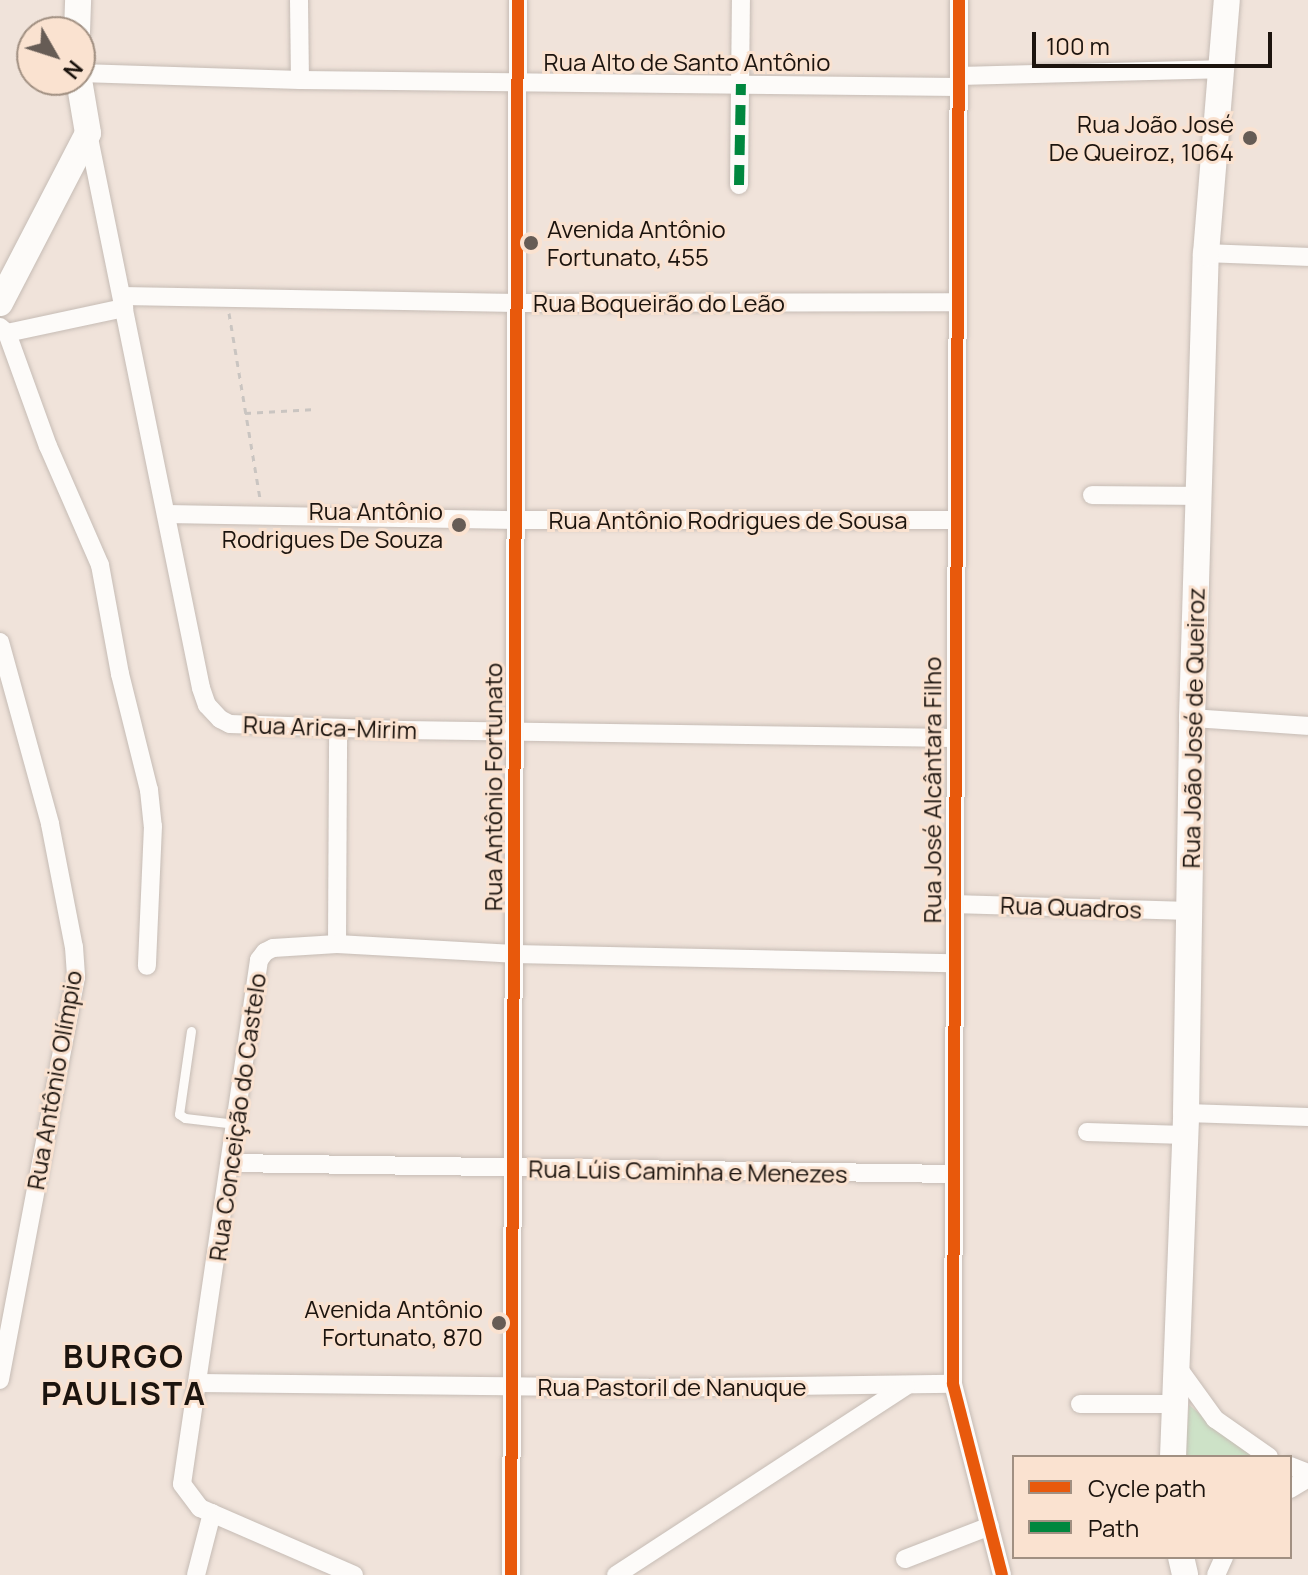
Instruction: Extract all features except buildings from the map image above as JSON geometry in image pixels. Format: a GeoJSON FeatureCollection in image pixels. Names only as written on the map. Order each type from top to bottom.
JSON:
{"type":"FeatureCollection","features":[{"type":"Feature","properties":{"kind":"street"},"geometry":{"type":"LineString","coordinates":[[299,0],[300,80]]}},
{"type":"Feature","properties":{"kind":"street","name":"Rua Antônio Fortunato"},"geometry":{"type":"LineString","coordinates":[[511,1575],[518,0]]}},
{"type":"Feature","properties":{"kind":"street"},"geometry":{"type":"LineString","coordinates":[[739,185],[741,0]]}},
{"type":"Feature","properties":{"kind":"street","name":"Rua José Alcântara Filho"},"geometry":{"type":"LineString","coordinates":[[959,0],[952,963],[953,1384],[1002,1575]]}},
{"type":"Feature","properties":{"kind":"street","name":"Rua João José de Queiroz"},"geometry":{"type":"LineString","coordinates":[[1173,1455],[1185,1124],[1192,718],[1206,253],[1219,69],[1228,2]]}},
{"type":"Feature","properties":{"kind":"street","name":"Rua Alto de Santo Antônio"},"geometry":{"type":"LineString","coordinates":[[96,74],[518,84],[741,84],[958,81],[1219,69]]}},
{"type":"Feature","properties":{"kind":"street","name":"Rua Arica-Mirim"},"geometry":{"type":"LineString","coordinates":[[82,96],[201,688],[213,714],[230,724],[338,728],[955,738]]}},
{"type":"Feature","properties":{"kind":"street"},"geometry":{"type":"LineString","coordinates":[[0,303],[88,133]]}},
{"type":"Feature","properties":{"kind":"street"},"geometry":{"type":"LineString","coordinates":[[1206,253],[1298,260]]}},
{"type":"Feature","properties":{"kind":"street","name":"Rua Boqueirão do Leão"},"geometry":{"type":"LineString","coordinates":[[3,330],[123,302],[226,299],[517,303],[957,302]]}},
{"type":"Feature","properties":{"kind":"street"},"geometry":{"type":"LineString","coordinates":[[3,330],[48,446],[100,565],[120,674],[149,790],[153,826],[147,966]]}},
{"type":"Feature","properties":{"kind":"street"},"geometry":{"type":"LineString","coordinates":[[1092,495],[1198,496]]}},
{"type":"Feature","properties":{"kind":"street","name":"Rua Antônio Rodrigues de Sousa"},"geometry":{"type":"LineString","coordinates":[[166,514],[517,520],[955,520]]}},
{"type":"Feature","properties":{"kind":"street","name":"Rua Antônio Olímpio"},"geometry":{"type":"LineString","coordinates":[[0,642],[50,824],[74,947],[76,977],[0,1380]]}},
{"type":"Feature","properties":{"kind":"street"},"geometry":{"type":"LineString","coordinates":[[1192,718],[1308,726]]}},
{"type":"Feature","properties":{"kind":"street"},"geometry":{"type":"LineString","coordinates":[[337,944],[338,728]]}},
{"type":"Feature","properties":{"kind":"street","name":"Rua Quadros"},"geometry":{"type":"LineString","coordinates":[[953,904],[1190,911]]}},
{"type":"Feature","properties":{"kind":"street","name":"Rua Conceição do Castelo"},"geometry":{"type":"LineString","coordinates":[[354,1575],[212,1513],[193,1501],[182,1484],[259,960],[273,948],[337,944],[514,954],[952,963]]}},
{"type":"Feature","properties":{"kind":"street"},"geometry":{"type":"LineString","coordinates":[[1087,1132],[1308,1117]]}},
{"type":"Feature","properties":{"kind":"street","name":"Rua Lúis Caminha e Menezes"},"geometry":{"type":"LineString","coordinates":[[230,1163],[953,1174]]}},
{"type":"Feature","properties":{"kind":"street"},"geometry":{"type":"LineString","coordinates":[[1176,1365],[1215,1419],[1266,1455]]}},
{"type":"Feature","properties":{"kind":"street","name":"Rua Pastoril de Nanuque"},"geometry":{"type":"LineString","coordinates":[[198,1383],[512,1387],[953,1384]]}},
{"type":"Feature","properties":{"kind":"street"},"geometry":{"type":"LineString","coordinates":[[616,1575],[906,1386]]}},
{"type":"Feature","properties":{"kind":"street"},"geometry":{"type":"LineString","coordinates":[[1080,1404],[1173,1404]]}},
{"type":"Feature","properties":{"kind":"street"},"geometry":{"type":"LineString","coordinates":[[1292,1487],[1308,1475]]}},
{"type":"Feature","properties":{"kind":"street"},"geometry":{"type":"LineString","coordinates":[[196,1575],[212,1513]]}},
{"type":"Feature","properties":{"kind":"street"},"geometry":{"type":"LineString","coordinates":[[905,1559],[990,1526]]}},
{"type":"Feature","properties":{"kind":"lane"},"geometry":{"type":"LineString","coordinates":[[191,1031],[179,1114],[185,1118],[236,1124]]}},
{"type":"Feature","properties":{"kind":"path"},"geometry":{"type":"LineString","coordinates":[[226,299],[262,515]]}},
{"type":"Feature","properties":{"kind":"path"},"geometry":{"type":"LineString","coordinates":[[245,413],[316,409]]}},
{"type":"Feature","properties":{"kind":"green space"},"geometry":{"type":"Polygon","coordinates":[[[1189,1405],[1251,1455],[1185,1455],[1189,1405]]]}},
{"type":"Feature","properties":{"kind":"marked path"},"geometry":{"type":"LineString","coordinates":[[739,185],[741,84]]}},
{"type":"Feature","properties":{"kind":"cycle path"},"geometry":{"type":"LineString","coordinates":[[511,1575],[518,0]]}},
{"type":"Feature","properties":{"kind":"cycle path"},"geometry":{"type":"LineString","coordinates":[[959,0],[953,1384],[1002,1575]]}},
{"type":"Feature","properties":{"kind":"place","name":"Rua João José De Queiroz, 1064"},"geometry":{"type":"Point","coordinates":[1250,138]}},
{"type":"Feature","properties":{"kind":"place","name":"Avenida Antônio Fortunato, 455"},"geometry":{"type":"Point","coordinates":[531,243]}},
{"type":"Feature","properties":{"kind":"place","name":"Rua Antônio Rodrigues De Souza"},"geometry":{"type":"Point","coordinates":[459,525]}},
{"type":"Feature","properties":{"kind":"place","name":"Avenida Antônio Fortunato, 870"},"geometry":{"type":"Point","coordinates":[499,1323]}},
{"type":"Feature","properties":{"kind":"district","name":"BURGO PAULISTA"},"geometry":{"type":"Point","coordinates":[124,1376]}}]}
